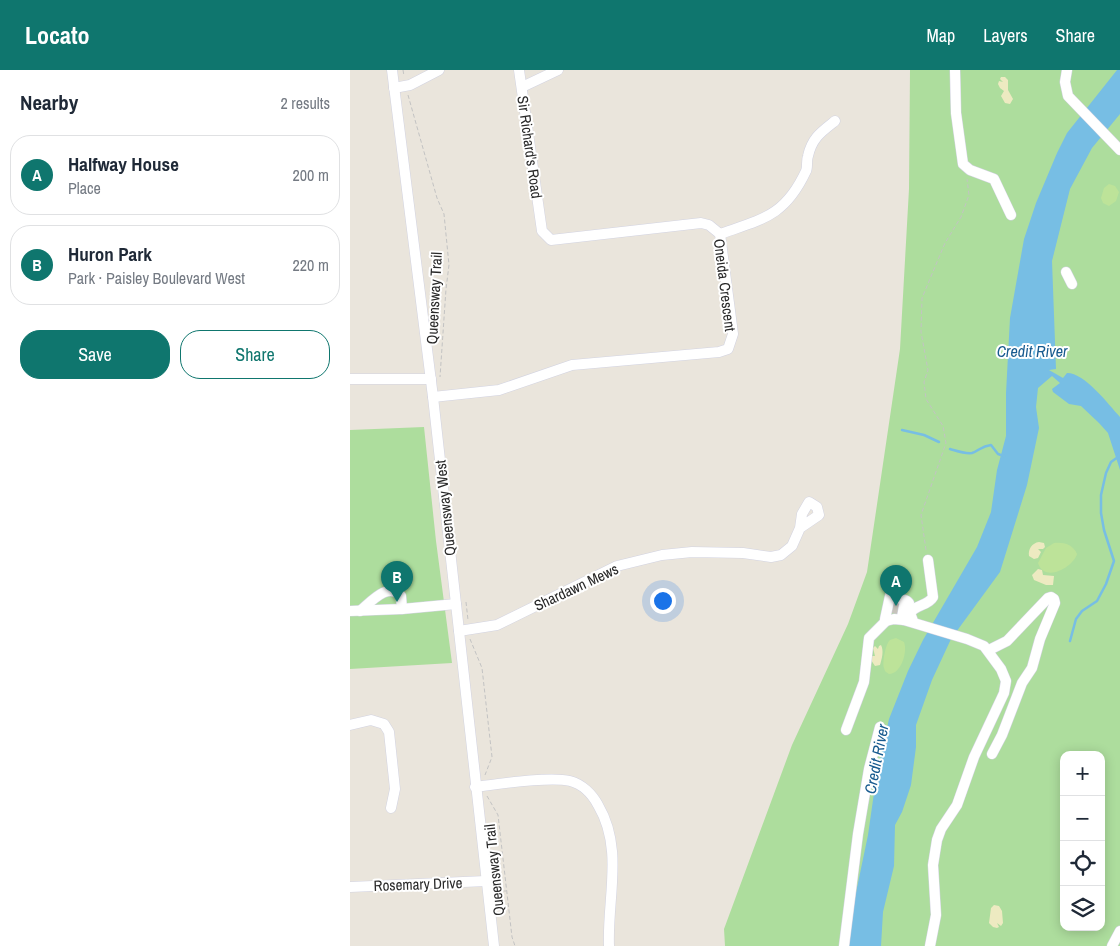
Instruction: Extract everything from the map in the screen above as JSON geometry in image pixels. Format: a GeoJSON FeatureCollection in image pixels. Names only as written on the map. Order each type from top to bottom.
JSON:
{"type":"FeatureCollection","features":[{"type":"Feature","properties":{"kind":"street","name":"Queensway West"},"geometry":{"type":"LineString","coordinates":[[392,70],[435,381],[433,397],[494,946]]}},
{"type":"Feature","properties":{"kind":"street"},"geometry":{"type":"LineString","coordinates":[[394,88],[410,85],[439,70]]}},
{"type":"Feature","properties":{"kind":"street","name":"Sir Richard's Road"},"geometry":{"type":"LineString","coordinates":[[519,70],[541,223]]}},
{"type":"Feature","properties":{"kind":"street"},"geometry":{"type":"LineString","coordinates":[[522,87],[558,70]]}},
{"type":"Feature","properties":{"kind":"street"},"geometry":{"type":"LineString","coordinates":[[955,70],[956,113],[963,164],[970,170],[994,180],[1011,214]]}},
{"type":"Feature","properties":{"kind":"street"},"geometry":{"type":"LineString","coordinates":[[1067,70],[1066,90],[1072,101],[1120,150]]}},
{"type":"Feature","properties":{"kind":"street"},"geometry":{"type":"LineString","coordinates":[[720,234],[761,220],[781,208],[791,198],[807,169],[807,159],[814,138],[835,121]]}},
{"type":"Feature","properties":{"kind":"street","name":"Oneida Crescent"},"geometry":{"type":"LineString","coordinates":[[433,397],[499,390],[572,365],[720,352],[728,349],[733,334],[720,234],[709,225],[701,223],[551,240],[542,231],[541,223]]}},
{"type":"Feature","properties":{"kind":"street"},"geometry":{"type":"LineString","coordinates":[[1066,272],[1072,284]]}},
{"type":"Feature","properties":{"kind":"street"},"geometry":{"type":"LineString","coordinates":[[350,379],[435,381]]}},
{"type":"Feature","properties":{"kind":"street","name":"Shardawn Mews"},"geometry":{"type":"LineString","coordinates":[[459,630],[502,622],[617,566],[662,555],[692,552],[743,553],[771,557],[781,555],[792,546],[800,528]]}},
{"type":"Feature","properties":{"kind":"street"},"geometry":{"type":"LineString","coordinates":[[846,730],[864,682],[867,642],[871,634],[886,621],[894,619],[912,621],[910,614],[913,609],[929,603],[933,597],[928,560]]}},
{"type":"Feature","properties":{"kind":"street"},"geometry":{"type":"LineString","coordinates":[[355,611],[380,594],[390,591],[396,591],[401,596],[402,609]]}},
{"type":"Feature","properties":{"kind":"street"},"geometry":{"type":"LineString","coordinates":[[886,621],[890,596],[906,600],[902,617],[904,617],[909,603],[907,601]]}},
{"type":"Feature","properties":{"kind":"street"},"geometry":{"type":"LineString","coordinates":[[991,648],[1007,641],[1048,598],[1054,599],[1055,603],[1040,639],[1032,668],[1022,683],[1002,735],[992,754]]}},
{"type":"Feature","properties":{"kind":"street"},"geometry":{"type":"LineString","coordinates":[[355,611],[456,604]]}},
{"type":"Feature","properties":{"kind":"street"},"geometry":{"type":"LineString","coordinates":[[904,620],[984,646],[1004,675],[1006,687],[974,757],[957,804],[936,840],[933,865],[936,915],[930,946]]}},
{"type":"Feature","properties":{"kind":"street"},"geometry":{"type":"LineString","coordinates":[[350,724],[371,720],[384,724],[389,732],[395,789],[391,808]]}},
{"type":"Feature","properties":{"kind":"street"},"geometry":{"type":"LineString","coordinates":[[844,946],[867,778],[880,727]]}},
{"type":"Feature","properties":{"kind":"street"},"geometry":{"type":"LineString","coordinates":[[475,787],[554,779],[571,781],[584,788],[594,798],[604,814],[613,845],[614,861],[609,946]]}},
{"type":"Feature","properties":{"kind":"street","name":"Rosemary Drive"},"geometry":{"type":"LineString","coordinates":[[350,886],[486,881]]}},
{"type":"Feature","properties":{"kind":"street"},"geometry":{"type":"LineString","coordinates":[[1112,946],[1120,931]]}},
{"type":"Feature","properties":{"kind":"path"},"geometry":{"type":"LineString","coordinates":[[403,70],[405,81]]}},
{"type":"Feature","properties":{"kind":"path","name":"Queensway Trail"},"geometry":{"type":"LineString","coordinates":[[407,92],[437,198],[444,214],[449,265],[435,381]]}},
{"type":"Feature","properties":{"kind":"path"},"geometry":{"type":"LineString","coordinates":[[928,560],[921,515],[946,443],[943,426],[926,399],[924,382],[928,370],[921,332],[922,298],[945,243],[961,217],[969,195],[967,179]]}},
{"type":"Feature","properties":{"kind":"path"},"geometry":{"type":"LineString","coordinates":[[470,637],[470,643],[482,668],[492,757],[485,779]]}},
{"type":"Feature","properties":{"kind":"path","name":"Queensway Trail"},"geometry":{"type":"LineString","coordinates":[[486,794],[498,815],[512,937],[515,946]]}},
{"type":"Feature","properties":{"kind":"path"},"geometry":{"type":"LineString","coordinates":[[493,891],[507,890]]}},
{"type":"Feature","properties":{"kind":"green space"},"geometry":{"type":"Polygon","coordinates":[[[910,70],[1120,70],[1120,946],[725,946],[724,929],[792,745],[848,624],[867,572],[900,349],[909,189],[910,70]]]}},
{"type":"Feature","properties":{"kind":"green space"},"geometry":{"type":"Polygon","coordinates":[[[1109,184],[1115,186],[1119,192],[1116,201],[1109,206],[1103,203],[1101,198],[1104,188],[1109,184]]]}},
{"type":"Feature","properties":{"kind":"green space"},"geometry":{"type":"Polygon","coordinates":[[[424,427],[436,541],[452,663],[350,669],[350,430],[424,427]]]}},
{"type":"Feature","properties":{"kind":"green space"},"geometry":{"type":"Polygon","coordinates":[[[1054,543],[1067,544],[1077,554],[1075,559],[1065,568],[1053,573],[1042,569],[1038,563],[1046,548],[1054,543]]]}},
{"type":"Feature","properties":{"kind":"green space"},"geometry":{"type":"Polygon","coordinates":[[[896,638],[904,642],[904,657],[900,667],[889,674],[884,668],[885,653],[890,640],[896,638]]]}},
{"type":"Feature","properties":{"kind":"sand"},"geometry":{"type":"Polygon","coordinates":[[[1005,77],[1008,80],[1008,90],[1013,99],[1010,104],[1005,103],[1001,96],[1004,91],[998,84],[999,81],[1003,82],[1000,79],[1005,77]]]}},
{"type":"Feature","properties":{"kind":"sand"},"geometry":{"type":"Polygon","coordinates":[[[1039,542],[1044,543],[1045,547],[1038,549],[1041,552],[1038,558],[1034,559],[1029,556],[1029,551],[1032,545],[1039,542]]]}},
{"type":"Feature","properties":{"kind":"sand"},"geometry":{"type":"Polygon","coordinates":[[[1038,569],[1042,570],[1043,575],[1054,576],[1053,585],[1046,585],[1034,580],[1032,575],[1038,569]]]}},
{"type":"Feature","properties":{"kind":"sand"},"geometry":{"type":"Polygon","coordinates":[[[881,645],[883,652],[880,665],[875,666],[871,660],[872,656],[875,656],[873,648],[875,646],[878,649],[881,645]]]}},
{"type":"Feature","properties":{"kind":"sand"},"geometry":{"type":"Polygon","coordinates":[[[994,905],[999,906],[1002,911],[1003,923],[1001,926],[997,923],[999,927],[997,928],[989,923],[991,908],[994,905]]]}},
{"type":"Feature","properties":{"kind":"water","name":"Credit River"},"geometry":{"type":"Polygon","coordinates":[[[1117,70],[1120,70],[1120,114],[1092,148],[1070,189],[1052,261],[1056,369],[1049,370],[1063,378],[1067,373],[1074,374],[1089,383],[1120,417],[1120,470],[1108,433],[1081,406],[1069,404],[1053,392],[1052,389],[1060,383],[1052,376],[1038,388],[1036,407],[1039,428],[1027,485],[1000,572],[951,639],[932,680],[916,725],[916,747],[911,785],[902,812],[895,825],[894,866],[883,912],[881,946],[849,946],[853,907],[889,719],[908,671],[923,640],[977,547],[991,512],[997,470],[1006,436],[1010,318],[1024,239],[1036,203],[1067,133],[1117,70]]]}},
{"type":"Feature","properties":{"kind":"building"},"geometry":{"type":"Polygon","coordinates":[[[892,598],[903,601],[900,615],[888,612],[892,598]]]}},
{"type":"Feature","properties":{"kind":"waterway"},"geometry":{"type":"LineString","coordinates":[[902,430],[924,435],[939,442]]}},
{"type":"Feature","properties":{"kind":"waterway"},"geometry":{"type":"LineString","coordinates":[[950,449],[972,453],[991,445],[998,454],[1004,456]]}},
{"type":"Feature","properties":{"kind":"waterway"},"geometry":{"type":"LineString","coordinates":[[1070,641],[1076,619],[1082,611],[1097,601],[1106,584],[1114,561],[1104,530],[1101,513],[1101,495],[1106,473],[1111,462],[1118,457],[1120,452]]}},
{"type":"Feature","properties":{"kind":"place","name":"Huron Park"},"geometry":{"type":"Point","coordinates":[397,602]}},
{"type":"Feature","properties":{"kind":"place","name":"Halfway House"},"geometry":{"type":"Point","coordinates":[896,606]}}]}
